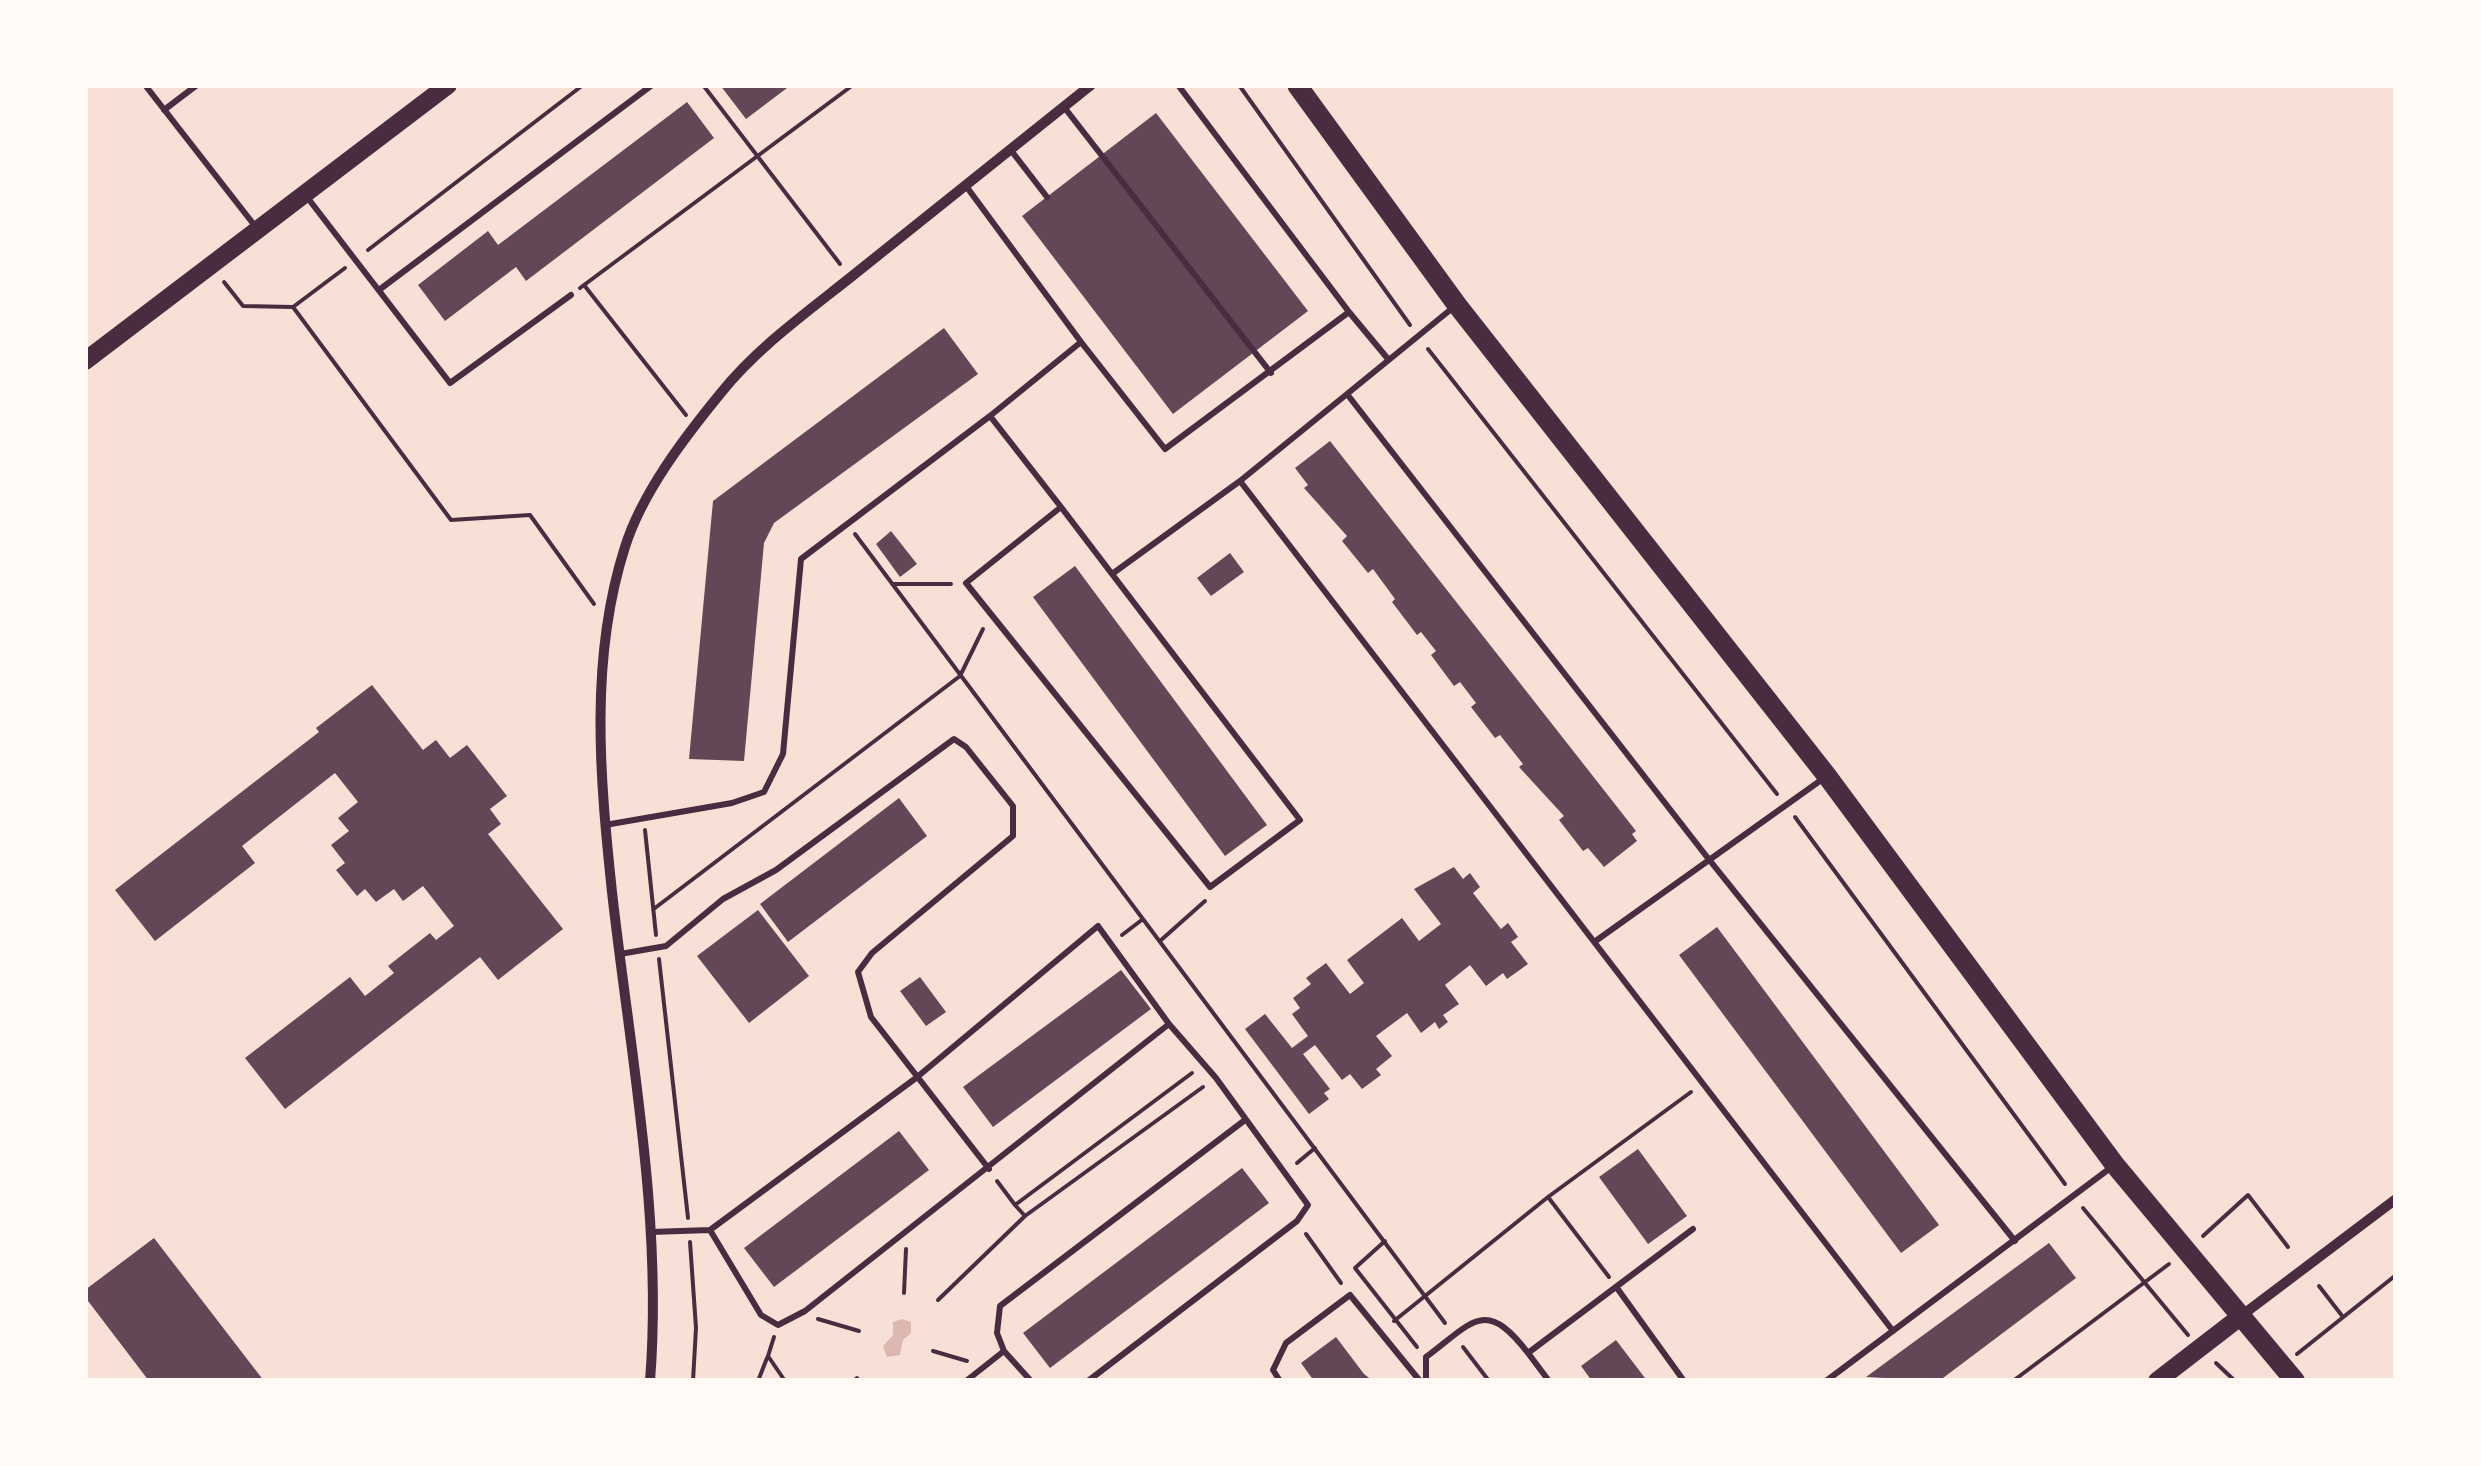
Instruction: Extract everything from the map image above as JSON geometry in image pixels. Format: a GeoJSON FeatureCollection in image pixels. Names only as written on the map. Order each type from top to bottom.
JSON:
{"type":"FeatureCollection","features":[{"type":"Feature","properties":{"kind":"main road"},"geometry":{"type":"LineString","coordinates":[[1298,85],[1457,305],[1826,776],[2115,1165],[2289,1373]]}},
{"type":"Feature","properties":{"kind":"street"},"geometry":{"type":"LineString","coordinates":[[85,361],[256,227],[448,85]]}},
{"type":"Feature","properties":{"kind":"street"},"geometry":{"type":"LineString","coordinates":[[650,1381],[655,1325],[650,1232],[605,825],[599,719],[609,624],[625,546],[650,494],[721,392],[773,340],[1092,85]]}},
{"type":"Feature","properties":{"kind":"street"},"geometry":{"type":"LineString","coordinates":[[2157,1381],[2396,1199]]}},
{"type":"Feature","properties":{"kind":"lane"},"geometry":{"type":"LineString","coordinates":[[145,85],[256,227]]}},
{"type":"Feature","properties":{"kind":"lane"},"geometry":{"type":"LineString","coordinates":[[164,110],[197,85]]}},
{"type":"Feature","properties":{"kind":"lane"},"geometry":{"type":"LineString","coordinates":[[379,290],[652,85]]}},
{"type":"Feature","properties":{"kind":"lane"},"geometry":{"type":"LineString","coordinates":[[1178,85],[1388,359]]}},
{"type":"Feature","properties":{"kind":"lane"},"geometry":{"type":"LineString","coordinates":[[85,98],[85,110]]}},
{"type":"Feature","properties":{"kind":"lane"},"geometry":{"type":"LineString","coordinates":[[1064,107],[1271,373]]}},
{"type":"Feature","properties":{"kind":"lane"},"geometry":{"type":"LineString","coordinates":[[1010,148],[1047,197]]}},
{"type":"Feature","properties":{"kind":"lane"},"geometry":{"type":"LineString","coordinates":[[965,185],[1080,342],[1165,449],[1349,312]]}},
{"type":"Feature","properties":{"kind":"lane"},"geometry":{"type":"LineString","coordinates":[[303,192],[450,383],[571,295]]}},
{"type":"Feature","properties":{"kind":"lane"},"geometry":{"type":"LineString","coordinates":[[1112,574],[1240,480],[1416,334],[1457,305]]}},
{"type":"Feature","properties":{"kind":"lane"},"geometry":{"type":"LineString","coordinates":[[605,825],[732,803],[764,792],[783,754],[802,559],[1080,342]]}},
{"type":"Feature","properties":{"kind":"lane"},"geometry":{"type":"LineString","coordinates":[[1347,394],[1707,858],[2015,1241]]}},
{"type":"Feature","properties":{"kind":"lane"},"geometry":{"type":"LineString","coordinates":[[990,416],[1112,574],[1300,820],[1210,887],[966,584],[1061,508]]}},
{"type":"Feature","properties":{"kind":"lane"},"geometry":{"type":"LineString","coordinates":[[1240,480],[1893,1331]]}},
{"type":"Feature","properties":{"kind":"lane"},"geometry":{"type":"LineString","coordinates":[[620,954],[666,946],[722,898],[776,870],[954,738],[966,747],[1013,806],[1013,836],[872,953],[858,972],[870,1016],[989,1170]]}},
{"type":"Feature","properties":{"kind":"lane"},"geometry":{"type":"LineString","coordinates":[[1596,940],[1826,776]]}},
{"type":"Feature","properties":{"kind":"lane"},"geometry":{"type":"LineString","coordinates":[[650,1232],[710,1230],[916,1078],[1098,926],[1308,1205],[1297,1220],[1088,1381]]}},
{"type":"Feature","properties":{"kind":"lane"},"geometry":{"type":"LineString","coordinates":[[710,1230],[761,1315],[778,1325],[805,1312],[1169,1024]]}},
{"type":"Feature","properties":{"kind":"lane"},"geometry":{"type":"LineString","coordinates":[[1031,1381],[1004,1351],[997,1333],[1000,1306],[1245,1120]]}},
{"type":"Feature","properties":{"kind":"lane"},"geometry":{"type":"LineString","coordinates":[[1826,1381],[2115,1165]]}},
{"type":"Feature","properties":{"kind":"lane"},"geometry":{"type":"LineString","coordinates":[[1528,1353],[1693,1229]]}},
{"type":"Feature","properties":{"kind":"lane"},"geometry":{"type":"LineString","coordinates":[[1617,1288],[1684,1381]]}},
{"type":"Feature","properties":{"kind":"lane"},"geometry":{"type":"LineString","coordinates":[[1280,1381],[1273,1370],[1286,1343],[1350,1295],[1423,1381]]}},
{"type":"Feature","properties":{"kind":"lane"},"geometry":{"type":"LineString","coordinates":[[1423,1381],[1426,1357],[1476,1320],[1493,1318],[1510,1329],[1549,1381]]}},
{"type":"Feature","properties":{"kind":"lane"},"geometry":{"type":"LineString","coordinates":[[966,1381],[1004,1351]]}},
{"type":"Feature","properties":{"kind":"path"},"geometry":{"type":"LineString","coordinates":[[210,263],[242,306],[293,308],[583,85]]}},
{"type":"Feature","properties":{"kind":"path"},"geometry":{"type":"LineString","coordinates":[[703,85],[851,277]]}},
{"type":"Feature","properties":{"kind":"path"},"geometry":{"type":"LineString","coordinates":[[571,295],[853,85]]}},
{"type":"Feature","properties":{"kind":"path"},"geometry":{"type":"LineString","coordinates":[[1239,85],[1416,334],[1785,804],[2074,1197],[2200,1348],[2235,1381]]}},
{"type":"Feature","properties":{"kind":"path"},"geometry":{"type":"LineString","coordinates":[[584,285],[696,427]]}},
{"type":"Feature","properties":{"kind":"path"},"geometry":{"type":"LineString","coordinates":[[293,308],[451,520],[530,515],[609,624]]}},
{"type":"Feature","properties":{"kind":"path"},"geometry":{"type":"LineString","coordinates":[[846,522],[1489,1381]]}},
{"type":"Feature","properties":{"kind":"path"},"geometry":{"type":"LineString","coordinates":[[892,584],[966,584]]}},
{"type":"Feature","properties":{"kind":"path"},"geometry":{"type":"LineString","coordinates":[[654,909],[960,676],[990,616]]}},
{"type":"Feature","properties":{"kind":"path"},"geometry":{"type":"LineString","coordinates":[[644,820],[690,1233],[696,1328],[693,1381]]}},
{"type":"Feature","properties":{"kind":"path"},"geometry":{"type":"LineString","coordinates":[[1160,940],[1202,908],[1210,887]]}},
{"type":"Feature","properties":{"kind":"path"},"geometry":{"type":"LineString","coordinates":[[1110,944],[1142,920]]}},
{"type":"Feature","properties":{"kind":"path"},"geometry":{"type":"LineString","coordinates":[[1014,1205],[1204,1064]]}},
{"type":"Feature","properties":{"kind":"path"},"geometry":{"type":"LineString","coordinates":[[938,1300],[1024,1216],[1216,1078]]}},
{"type":"Feature","properties":{"kind":"path"},"geometry":{"type":"LineString","coordinates":[[1394,1322],[1548,1197],[1704,1082]]}},
{"type":"Feature","properties":{"kind":"path"},"geometry":{"type":"LineString","coordinates":[[1286,1172],[1315,1148]]}},
{"type":"Feature","properties":{"kind":"path"},"geometry":{"type":"LineString","coordinates":[[989,1170],[1024,1216]]}},
{"type":"Feature","properties":{"kind":"path"},"geometry":{"type":"LineString","coordinates":[[2013,1381],[2187,1250],[2248,1195],[2288,1247]]}},
{"type":"Feature","properties":{"kind":"path"},"geometry":{"type":"LineString","coordinates":[[1548,1197],[1617,1288]]}},
{"type":"Feature","properties":{"kind":"path"},"geometry":{"type":"LineString","coordinates":[[1297,1220],[1350,1295]]}},
{"type":"Feature","properties":{"kind":"path"},"geometry":{"type":"LineString","coordinates":[[902,1232],[908,1258],[904,1294]]}},
{"type":"Feature","properties":{"kind":"path"},"geometry":{"type":"LineString","coordinates":[[1386,1241],[1355,1268],[1394,1322],[1426,1357]]}},
{"type":"Feature","properties":{"kind":"path"},"geometry":{"type":"LineString","coordinates":[[2289,1373],[2343,1317],[2396,1275]]}},
{"type":"Feature","properties":{"kind":"path"},"geometry":{"type":"LineString","coordinates":[[2319,1286],[2343,1317]]}},
{"type":"Feature","properties":{"kind":"path"},"geometry":{"type":"LineString","coordinates":[[805,1312],[827,1324],[859,1331]]}},
{"type":"Feature","properties":{"kind":"path"},"geometry":{"type":"LineString","coordinates":[[758,1381],[778,1325]]}},
{"type":"Feature","properties":{"kind":"path"},"geometry":{"type":"LineString","coordinates":[[933,1350],[984,1366]]}},
{"type":"Feature","properties":{"kind":"path"},"geometry":{"type":"LineString","coordinates":[[768,1356],[785,1381]]}},
{"type":"Feature","properties":{"kind":"shaded area"},"geometry":{"type":"Polygon","coordinates":[[[893,1322],[911,1322],[911,1333],[903,1340],[900,1355],[887,1357],[883,1346],[893,1335],[893,1322]]]}},
{"type":"Feature","properties":{"kind":"building"},"geometry":{"type":"Polygon","coordinates":[[[720,85],[791,85],[746,119],[720,85]]]}},
{"type":"Feature","properties":{"kind":"building"},"geometry":{"type":"Polygon","coordinates":[[[687,102],[714,138],[526,281],[516,267],[445,321],[418,285],[488,231],[498,245],[687,102]]]}},
{"type":"Feature","properties":{"kind":"building"},"geometry":{"type":"Polygon","coordinates":[[[1156,113],[1308,311],[1173,414],[1022,216],[1156,113]]]}},
{"type":"Feature","properties":{"kind":"building"},"geometry":{"type":"Polygon","coordinates":[[[944,328],[978,374],[774,523],[764,543],[744,761],[689,759],[713,501],[944,328]]]}},
{"type":"Feature","properties":{"kind":"building"},"geometry":{"type":"Polygon","coordinates":[[[1330,441],[1636,831],[1632,834],[1637,841],[1604,867],[1588,848],[1583,851],[1559,820],[1564,816],[1519,767],[1523,764],[1500,735],[1495,738],[1471,707],[1476,703],[1460,682],[1454,686],[1431,655],[1436,651],[1421,632],[1417,635],[1373,569],[1368,573],[1342,541],[1347,536],[1304,488],[1308,485],[1295,468],[1330,441]]]}},
{"type":"Feature","properties":{"kind":"building"},"geometry":{"type":"Polygon","coordinates":[[[891,531],[917,564],[900,577],[876,544],[891,531]]]}},
{"type":"Feature","properties":{"kind":"building"},"geometry":{"type":"Polygon","coordinates":[[[1230,553],[1244,572],[1211,596],[1197,578],[1230,553]]]}},
{"type":"Feature","properties":{"kind":"building"},"geometry":{"type":"Polygon","coordinates":[[[1075,566],[1267,825],[1225,856],[1033,597],[1075,566]]]}},
{"type":"Feature","properties":{"kind":"building"},"geometry":{"type":"Polygon","coordinates":[[[372,685],[423,750],[436,740],[450,758],[467,745],[507,796],[490,809],[501,824],[488,834],[563,929],[498,980],[480,957],[285,1109],[245,1058],[350,977],[365,996],[394,973],[388,966],[430,933],[436,940],[454,926],[423,886],[403,901],[394,889],[376,902],[365,889],[357,896],[336,870],[345,863],[331,845],[349,831],[338,818],[358,802],[335,773],[242,846],[255,863],[155,941],[115,890],[319,732],[316,728],[372,685]]]}},
{"type":"Feature","properties":{"kind":"building"},"geometry":{"type":"Polygon","coordinates":[[[899,798],[927,836],[788,942],[760,904],[899,798]]]}},
{"type":"Feature","properties":{"kind":"building"},"geometry":{"type":"Polygon","coordinates":[[[1454,867],[1463,879],[1470,873],[1480,887],[1473,893],[1501,929],[1508,923],[1518,937],[1511,942],[1528,964],[1507,979],[1503,973],[1486,986],[1470,965],[1445,985],[1459,1004],[1443,1015],[1448,1022],[1439,1029],[1435,1022],[1421,1033],[1407,1013],[1376,1036],[1392,1056],[1376,1069],[1381,1075],[1362,1089],[1350,1074],[1342,1080],[1315,1045],[1303,1054],[1330,1089],[1324,1093],[1329,1099],[1309,1114],[1245,1029],[1265,1014],[1292,1048],[1308,1036],[1292,1014],[1300,1008],[1293,998],[1311,984],[1306,978],[1326,963],[1350,994],[1364,983],[1347,960],[1402,918],[1419,941],[1441,924],[1414,889],[1454,867]]]}},
{"type":"Feature","properties":{"kind":"building"},"geometry":{"type":"Polygon","coordinates":[[[758,910],[809,976],[749,1023],[697,956],[758,910]]]}},
{"type":"Feature","properties":{"kind":"building"},"geometry":{"type":"Polygon","coordinates":[[[1717,927],[1939,1225],[1901,1253],[1679,955],[1717,927]]]}},
{"type":"Feature","properties":{"kind":"building"},"geometry":{"type":"Polygon","coordinates":[[[1121,970],[1151,1009],[993,1127],[963,1087],[1121,970]]]}},
{"type":"Feature","properties":{"kind":"building"},"geometry":{"type":"Polygon","coordinates":[[[920,977],[946,1012],[926,1026],[900,991],[920,977]]]}},
{"type":"Feature","properties":{"kind":"building"},"geometry":{"type":"Polygon","coordinates":[[[899,1131],[929,1170],[774,1287],[744,1248],[899,1131]]]}},
{"type":"Feature","properties":{"kind":"building"},"geometry":{"type":"Polygon","coordinates":[[[1638,1149],[1687,1216],[1648,1244],[1599,1177],[1638,1149]]]}},
{"type":"Feature","properties":{"kind":"building"},"geometry":{"type":"Polygon","coordinates":[[[1242,1168],[1269,1203],[1050,1368],[1023,1333],[1242,1168]]]}},
{"type":"Feature","properties":{"kind":"building"},"geometry":{"type":"Polygon","coordinates":[[[154,1238],[264,1381],[149,1381],[85,1297],[85,1290],[154,1238]]]}},
{"type":"Feature","properties":{"kind":"building"},"geometry":{"type":"Polygon","coordinates":[[[2049,1243],[2076,1278],[1939,1381],[1866,1377],[2049,1243]]]}},
{"type":"Feature","properties":{"kind":"building"},"geometry":{"type":"Polygon","coordinates":[[[1336,1337],[1373,1381],[1314,1381],[1301,1363],[1336,1337]]]}},
{"type":"Feature","properties":{"kind":"building"},"geometry":{"type":"Polygon","coordinates":[[[1616,1340],[1651,1381],[1592,1381],[1581,1366],[1616,1340]]]}}]}
